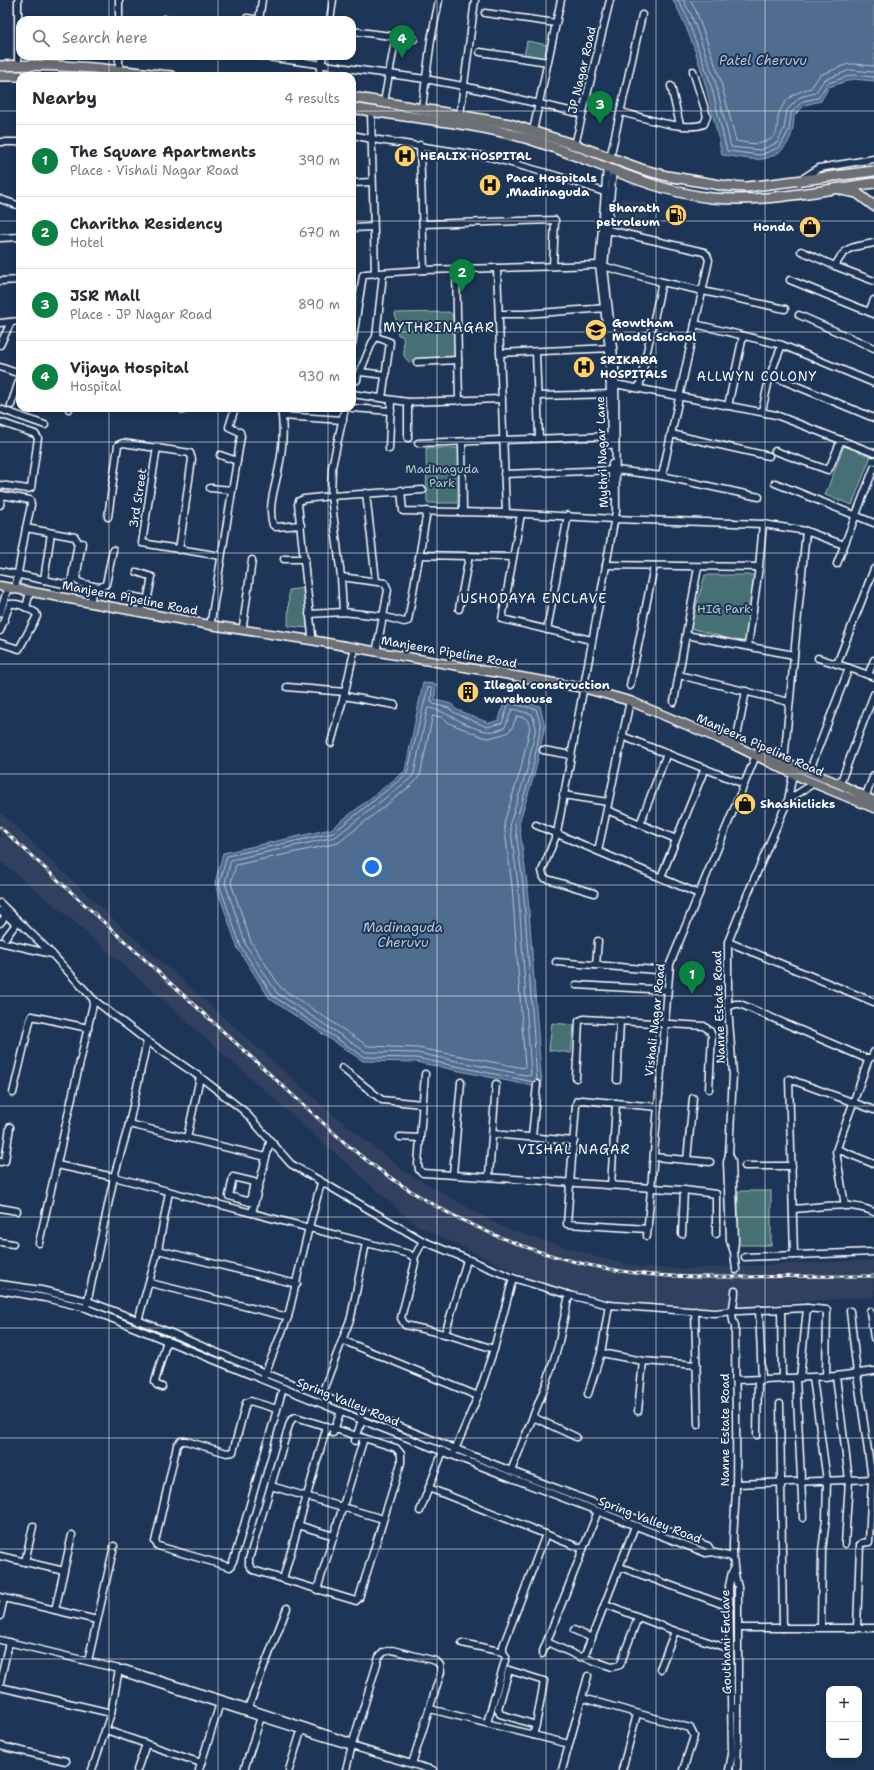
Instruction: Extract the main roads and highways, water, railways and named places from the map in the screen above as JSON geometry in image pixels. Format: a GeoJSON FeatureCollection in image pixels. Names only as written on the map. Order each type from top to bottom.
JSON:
{"type":"FeatureCollection","features":[{"type":"Feature","properties":{"kind":"highway"},"geometry":{"type":"LineString","coordinates":[[0,66],[40,65],[136,72]]}},
{"type":"Feature","properties":{"kind":"highway"},"geometry":{"type":"LineString","coordinates":[[0,76],[16,76]]}},
{"type":"Feature","properties":{"kind":"highway"},"geometry":{"type":"LineString","coordinates":[[356,98],[510,124],[575,145],[641,169],[673,178],[726,186],[747,187],[872,171]]}},
{"type":"Feature","properties":{"kind":"highway"},"geometry":{"type":"LineString","coordinates":[[398,115],[399,105]]}},
{"type":"Feature","properties":{"kind":"highway"},"geometry":{"type":"LineString","coordinates":[[411,117],[417,108]]}},
{"type":"Feature","properties":{"kind":"highway"},"geometry":{"type":"LineString","coordinates":[[356,109],[504,133],[552,147],[658,186],[712,198],[760,198],[874,183]]}},
{"type":"Feature","properties":{"kind":"highway"},"geometry":{"type":"LineString","coordinates":[[833,188],[857,193],[874,206]]}},
{"type":"Feature","properties":{"kind":"main road"},"geometry":{"type":"LineString","coordinates":[[872,171],[874,183]]}},
{"type":"Feature","properties":{"kind":"main road"},"geometry":{"type":"LineString","coordinates":[[858,173],[860,184]]}},
{"type":"Feature","properties":{"kind":"main road","name":"Manjeera Pipeline Road"},"geometry":{"type":"LineString","coordinates":[[0,581],[8,586],[30,592],[106,604],[210,625],[583,686],[630,701],[756,753],[784,761],[840,784],[874,801]]}},
{"type":"Feature","properties":{"kind":"main road","name":"Manjeera Pipeline Road"},"geometry":{"type":"LineString","coordinates":[[8,586],[91,599],[106,604],[141,608],[211,621],[312,635],[377,648],[493,667],[629,697],[736,742],[793,774],[874,808]]}},
{"type":"Feature","properties":{"kind":"water","name":"Patel Cheruvu"},"geometry":{"type":"Polygon","coordinates":[[[673,0],[874,0],[874,81],[853,79],[829,87],[821,101],[805,105],[794,116],[790,138],[783,149],[778,153],[763,159],[722,155],[697,56],[673,0]]]}},
{"type":"Feature","properties":{"kind":"water","name":"Madinaguda Cheruvu"},"geometry":{"type":"Polygon","coordinates":[[[423,683],[436,684],[435,700],[452,704],[455,709],[489,723],[499,720],[505,698],[540,706],[545,726],[535,772],[519,823],[527,884],[542,1088],[416,1062],[363,1061],[270,999],[238,949],[215,883],[223,853],[331,829],[405,771],[423,683]]]}},
{"type":"Feature","properties":{"kind":"tunnel"},"geometry":{"type":"LineString","coordinates":[[735,1291],[736,1270]]}},
{"type":"Feature","properties":{"kind":"railway"},"geometry":{"type":"LineString","coordinates":[[0,827],[345,1143],[378,1169],[412,1192],[448,1212],[485,1231],[523,1246],[562,1258],[603,1268],[644,1274],[696,1277],[874,1276]]}},
{"type":"Feature","properties":{"kind":"place","name":"Vijaya Hospital"},"geometry":{"type":"Point","coordinates":[402,58]}},
{"type":"Feature","properties":{"kind":"place","name":"JSR Mall"},"geometry":{"type":"Point","coordinates":[600,124]}},
{"type":"Feature","properties":{"kind":"place","name":"HEALIX HOSPITAL"},"geometry":{"type":"Point","coordinates":[405,156]}},
{"type":"Feature","properties":{"kind":"place","name":"Pace Hospitals ,Madinaguda"},"geometry":{"type":"Point","coordinates":[490,185]}},
{"type":"Feature","properties":{"kind":"place","name":"Bharath petroleum"},"geometry":{"type":"Point","coordinates":[676,215]}},
{"type":"Feature","properties":{"kind":"place","name":"Honda"},"geometry":{"type":"Point","coordinates":[810,227]}},
{"type":"Feature","properties":{"kind":"place","name":"Charitha Residency"},"geometry":{"type":"Point","coordinates":[462,292]}},
{"type":"Feature","properties":{"kind":"place","name":"Gowtham Model School"},"geometry":{"type":"Point","coordinates":[596,330]}},
{"type":"Feature","properties":{"kind":"place","name":"SRIKARA HOSPITALS"},"geometry":{"type":"Point","coordinates":[584,367]}},
{"type":"Feature","properties":{"kind":"place","name":"Illegal construction warehouse"},"geometry":{"type":"Point","coordinates":[468,692]}},
{"type":"Feature","properties":{"kind":"place","name":"Shashiclicks"},"geometry":{"type":"Point","coordinates":[745,804]}},
{"type":"Feature","properties":{"kind":"place","name":"The Square Apartments"},"geometry":{"type":"Point","coordinates":[692,994]}},
{"type":"Feature","properties":{"kind":"district","name":"MYTHRINAGAR"},"geometry":{"type":"Point","coordinates":[439,327]}},
{"type":"Feature","properties":{"kind":"district","name":"ALLWYN COLONY"},"geometry":{"type":"Point","coordinates":[757,376]}},
{"type":"Feature","properties":{"kind":"district","name":"USHODAYA ENCLAVE"},"geometry":{"type":"Point","coordinates":[534,598]}},
{"type":"Feature","properties":{"kind":"district","name":"VISHAL NAGAR"},"geometry":{"type":"Point","coordinates":[574,1149]}},
{"type":"Feature","properties":{"kind":"park label","name":"Madinaguda Park"},"geometry":{"type":"Point","coordinates":[442,476]}},
{"type":"Feature","properties":{"kind":"park label","name":"HIG Park"},"geometry":{"type":"Point","coordinates":[724,609]}}]}
